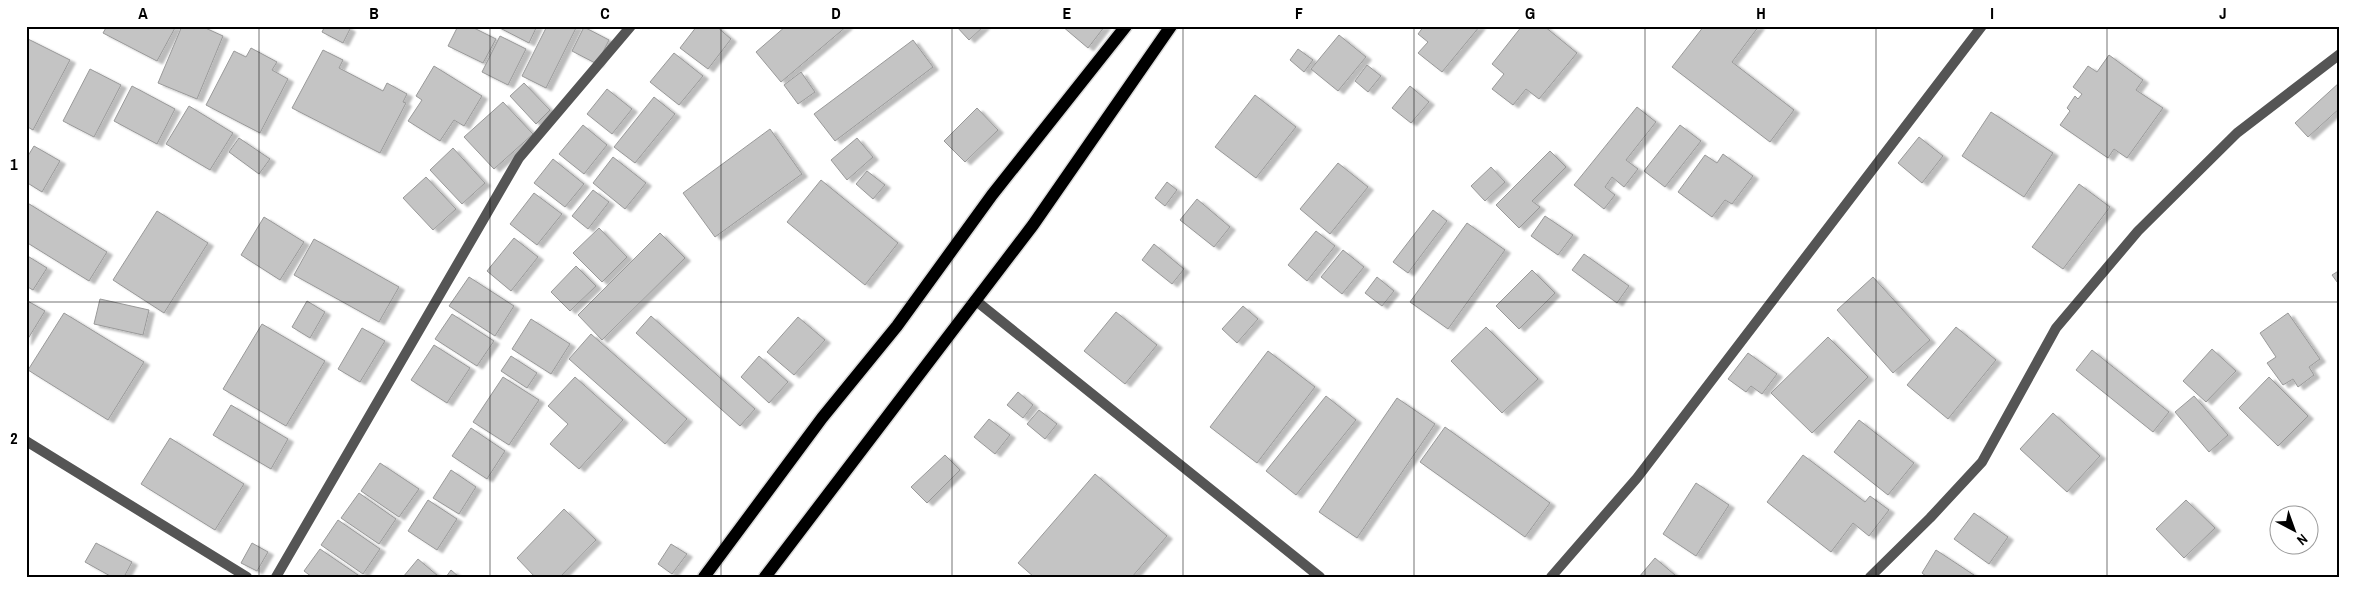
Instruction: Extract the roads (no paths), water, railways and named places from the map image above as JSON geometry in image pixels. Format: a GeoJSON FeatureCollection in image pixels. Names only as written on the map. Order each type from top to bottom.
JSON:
{"type":"FeatureCollection","features":[{"type":"Feature","properties":{"kind":"main road"},"geometry":{"type":"LineString","coordinates":[[704,577],[822,418],[897,326],[992,194],[1126,26]]}},
{"type":"Feature","properties":{"kind":"main road"},"geometry":{"type":"LineString","coordinates":[[765,577],[1033,225],[1171,26]]}},
{"type":"Feature","properties":{"kind":"street"},"geometry":{"type":"LineString","coordinates":[[276,577],[518,158],[631,26]]}},
{"type":"Feature","properties":{"kind":"street"},"geometry":{"type":"LineString","coordinates":[[1551,577],[1637,478],[1982,26]]}},
{"type":"Feature","properties":{"kind":"street"},"geometry":{"type":"LineString","coordinates":[[1870,577],[1930,518],[1982,462],[2056,328],[2138,231],[2237,133],[2340,54]]}},
{"type":"Feature","properties":{"kind":"street"},"geometry":{"type":"LineString","coordinates":[[975,300],[1320,577]]}},
{"type":"Feature","properties":{"kind":"street"},"geometry":{"type":"LineString","coordinates":[[26,441],[247,577]]}}]}
